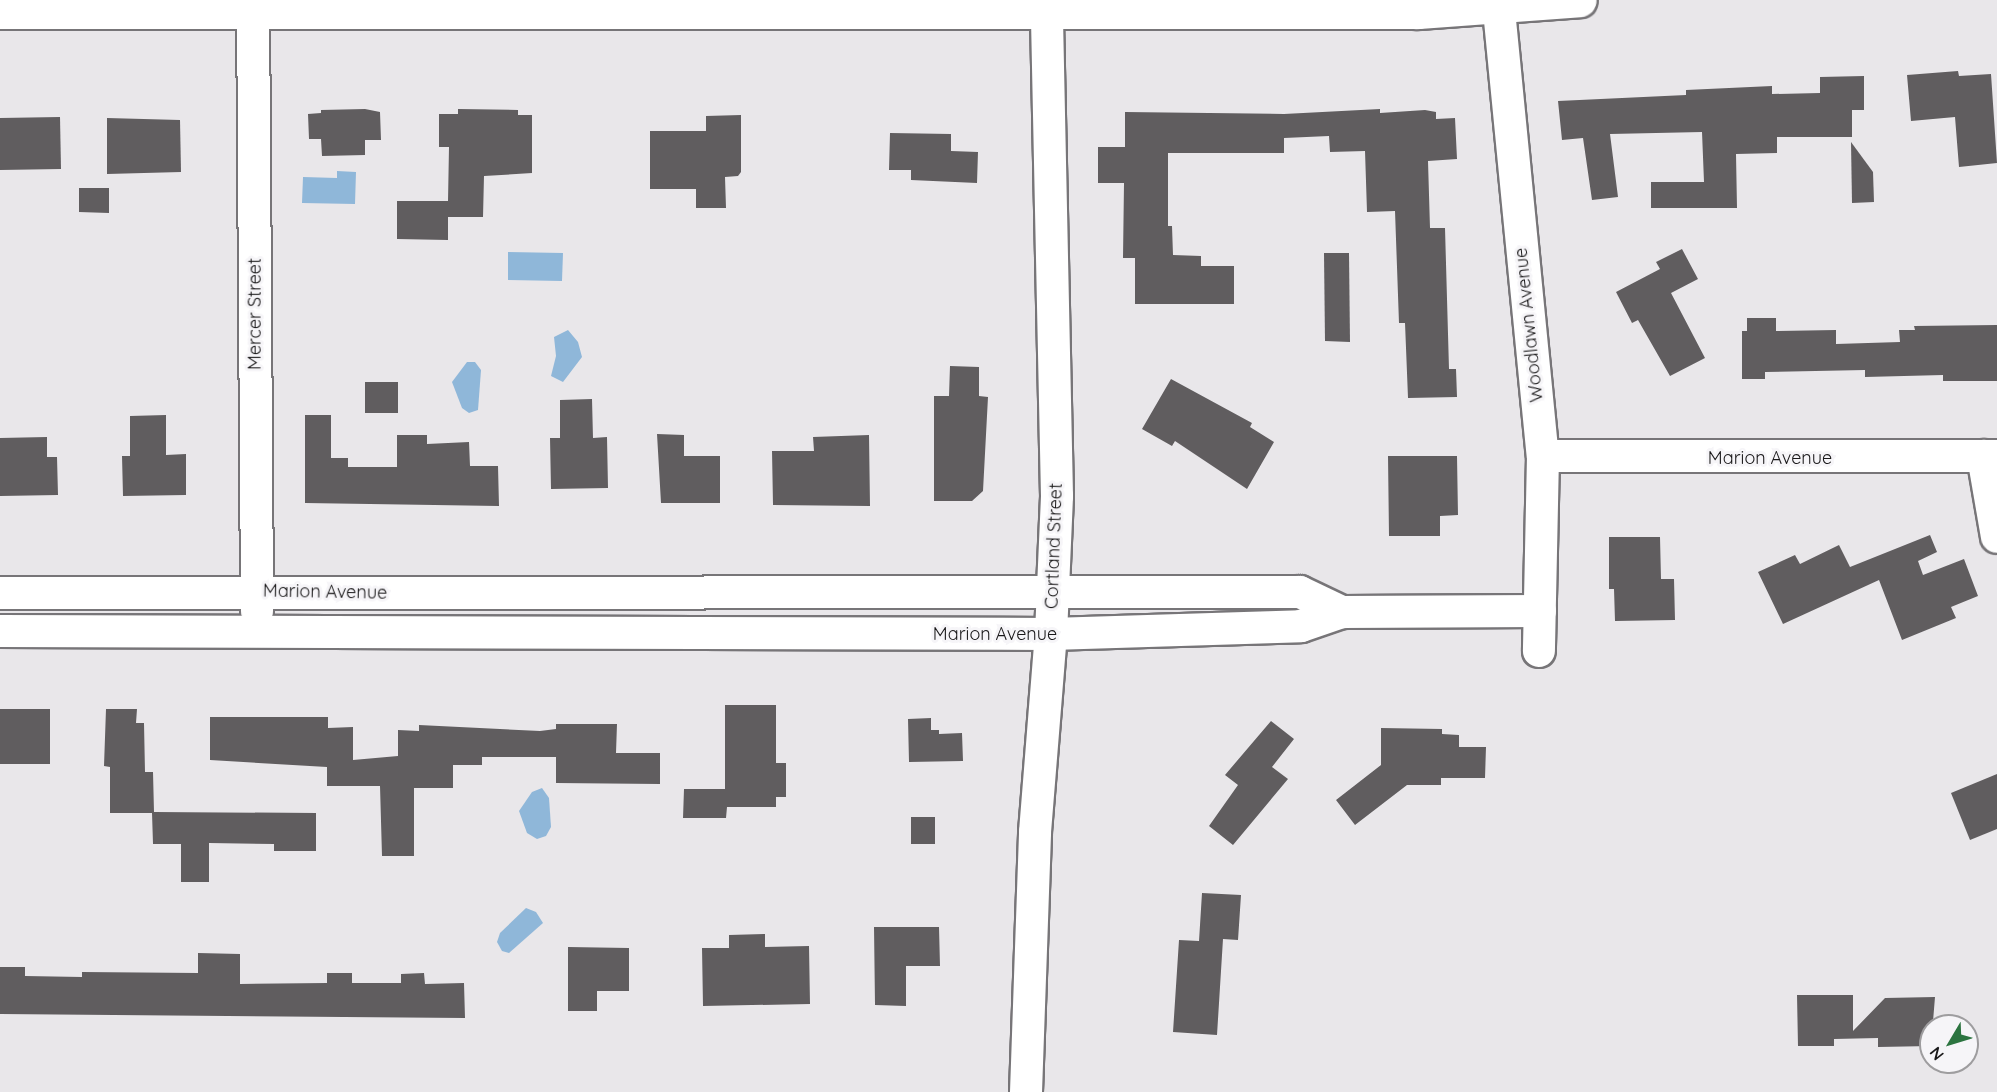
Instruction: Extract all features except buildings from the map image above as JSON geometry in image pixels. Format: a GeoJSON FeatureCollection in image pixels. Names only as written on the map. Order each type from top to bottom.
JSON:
{"type":"FeatureCollection","features":[{"type":"Feature","properties":{"kind":"street"},"geometry":{"type":"LineString","coordinates":[[0,12],[253,6],[1499,4],[1580,0]]}},
{"type":"Feature","properties":{"kind":"street","name":"Woodlawn Avenue"},"geometry":{"type":"LineString","coordinates":[[1499,4],[1543,456],[1539,651]]}},
{"type":"Feature","properties":{"kind":"street","name":"Mercer Street"},"geometry":{"type":"LineString","coordinates":[[253,6],[257,629]]}},
{"type":"Feature","properties":{"kind":"street","name":"Cortland Street"},"geometry":{"type":"LineString","coordinates":[[1026,1092],[1035,832],[1051,634],[1057,495],[1047,6]]}},
{"type":"Feature","properties":{"kind":"street","name":"Marion Avenue"},"geometry":{"type":"LineString","coordinates":[[1543,456],[1990,456]]}},
{"type":"Feature","properties":{"kind":"street"},"geometry":{"type":"LineString","coordinates":[[1990,456],[1997,537]]}},
{"type":"Feature","properties":{"kind":"street","name":"Marion Avenue"},"geometry":{"type":"LineString","coordinates":[[0,593],[257,591],[649,595],[1053,595],[1300,592],[1342,612]]}},
{"type":"Feature","properties":{"kind":"street"},"geometry":{"type":"LineString","coordinates":[[646,634],[649,595]]}},
{"type":"Feature","properties":{"kind":"street","name":"Marion Avenue"},"geometry":{"type":"LineString","coordinates":[[0,631],[257,629],[646,634],[1051,634],[1301,626],[1342,612],[1540,611]]}},
{"type":"Feature","properties":{"kind":"water"},"geometry":{"type":"Polygon","coordinates":[[[337,171],[356,172],[355,204],[302,203],[303,177],[337,178],[337,171]]]}},
{"type":"Feature","properties":{"kind":"water"},"geometry":{"type":"Polygon","coordinates":[[[508,252],[563,253],[562,281],[508,280],[508,252]]]}},
{"type":"Feature","properties":{"kind":"water"},"geometry":{"type":"Polygon","coordinates":[[[568,330],[578,342],[582,357],[563,382],[551,376],[556,356],[554,337],[568,330]]]}},
{"type":"Feature","properties":{"kind":"water"},"geometry":{"type":"Polygon","coordinates":[[[467,362],[475,362],[481,370],[478,410],[469,413],[462,408],[452,382],[467,362]]]}},
{"type":"Feature","properties":{"kind":"water"},"geometry":{"type":"Polygon","coordinates":[[[542,788],[549,798],[551,827],[546,836],[537,839],[527,833],[519,811],[532,792],[542,788]]]}},
{"type":"Feature","properties":{"kind":"water"},"geometry":{"type":"Polygon","coordinates":[[[526,908],[536,912],[543,923],[509,953],[502,951],[497,942],[500,933],[526,908]]]}}]}
